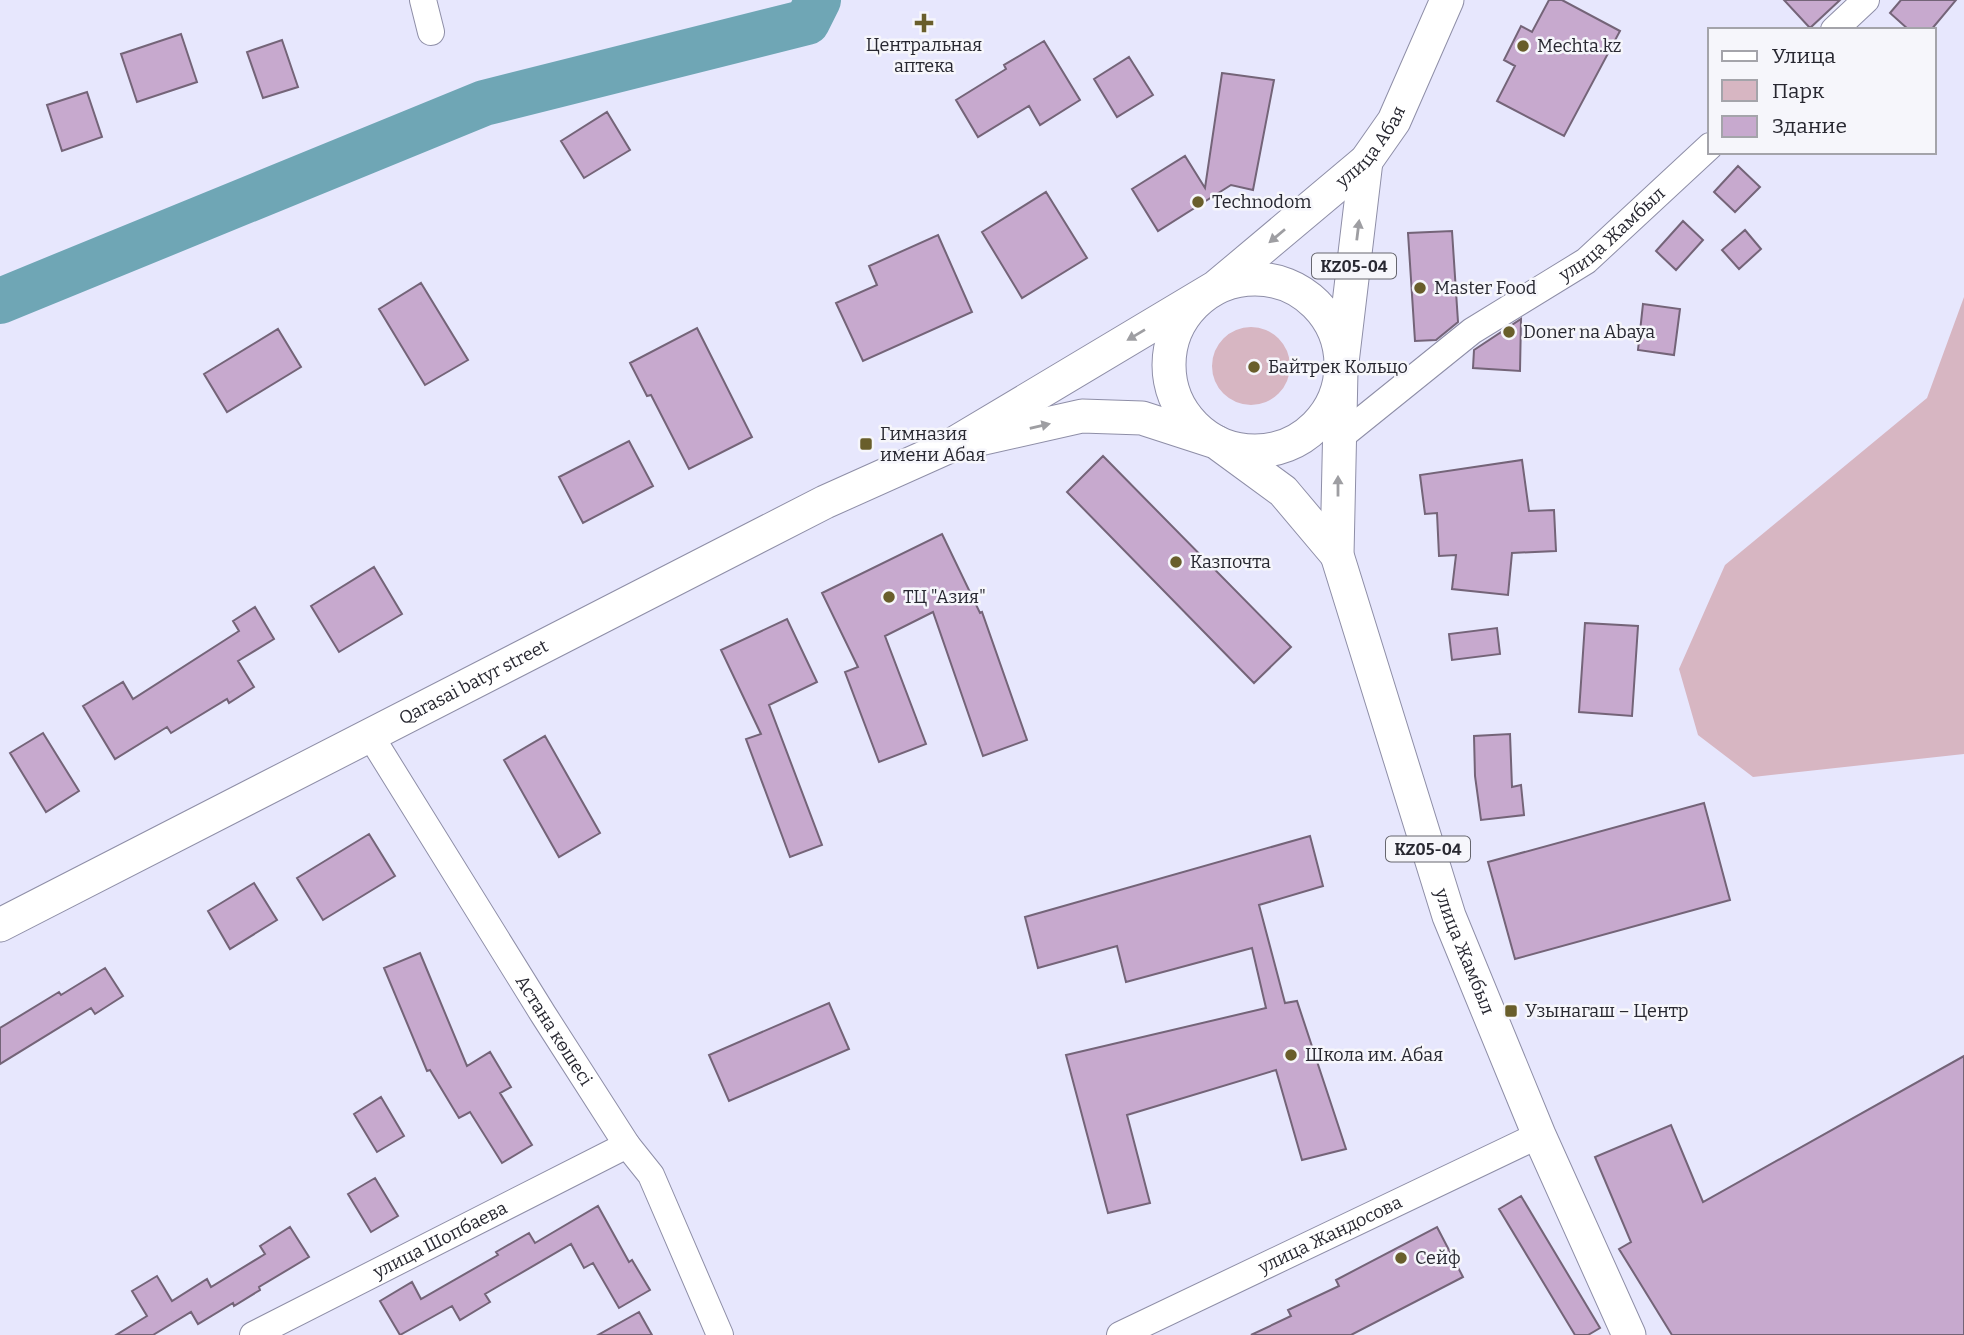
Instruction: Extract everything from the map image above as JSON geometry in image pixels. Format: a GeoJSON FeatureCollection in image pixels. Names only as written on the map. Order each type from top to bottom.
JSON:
{"type":"FeatureCollection","features":[{"type":"Feature","properties":{"kind":"main road","name":"улица Абая"},"geometry":{"type":"LineString","coordinates":[[1216,288],[1366,161],[1394,121],[1447,0]]}},
{"type":"Feature","properties":{"kind":"main road","name":"улица Жамбыл"},"geometry":{"type":"LineString","coordinates":[[1366,161],[1341,371],[1337,555],[1448,916],[1539,1135],[1629,1335]]}},
{"type":"Feature","properties":{"kind":"main road","name":"KZ05-04"},"geometry":{"type":"LineString","coordinates":[[1241,279],[1267,279],[1291,287],[1313,301],[1329,321],[1339,345],[1341,371],[1335,398],[1320,423],[1298,440],[1271,450],[1243,451],[1216,442],[1194,427],[1178,404],[1169,378],[1170,351],[1178,325],[1194,303],[1216,288],[1241,279]]}},
{"type":"Feature","properties":{"kind":"main road"},"geometry":{"type":"LineString","coordinates":[[950,446],[1216,288]]}},
{"type":"Feature","properties":{"kind":"main road"},"geometry":{"type":"LineString","coordinates":[[950,446],[1082,416],[1142,418],[1216,442]]}},
{"type":"Feature","properties":{"kind":"main road","name":"улица Жамбыл"},"geometry":{"type":"LineString","coordinates":[[1216,442],[1283,491],[1337,555]]}},
{"type":"Feature","properties":{"kind":"main road","name":"Qarasai batyr street"},"geometry":{"type":"LineString","coordinates":[[0,925],[825,502],[950,446]]}},
{"type":"Feature","properties":{"kind":"street"},"geometry":{"type":"LineString","coordinates":[[423,0],[431,32]]}},
{"type":"Feature","properties":{"kind":"street"},"geometry":{"type":"LineString","coordinates":[[1836,28],[1866,0]]}},
{"type":"Feature","properties":{"kind":"street","name":"улица Жамбыл"},"geometry":{"type":"LineString","coordinates":[[1338,439],[1472,331],[1586,261],[1708,148]]}},
{"type":"Feature","properties":{"kind":"street","name":"Астана көшесі"},"geometry":{"type":"LineString","coordinates":[[370,736],[627,1145],[651,1175],[720,1335]]}},
{"type":"Feature","properties":{"kind":"street","name":"улица Жандосова"},"geometry":{"type":"LineString","coordinates":[[1120,1335],[1539,1135]]}},
{"type":"Feature","properties":{"kind":"street","name":"улица Шопбаева"},"geometry":{"type":"LineString","coordinates":[[253,1335],[627,1145]]}},
{"type":"Feature","properties":{"kind":"green space"},"geometry":{"type":"Polygon","coordinates":[[[1964,297],[1964,754],[1753,777],[1698,735],[1679,669],[1725,565],[1927,398],[1964,297]]]}},
{"type":"Feature","properties":{"kind":"green space"},"geometry":{"type":"Polygon","coordinates":[[[1243,327],[1259,327],[1273,333],[1284,344],[1290,358],[1290,374],[1284,388],[1273,399],[1259,405],[1243,405],[1229,399],[1218,388],[1212,374],[1212,358],[1218,344],[1229,333],[1243,327]]]}},
{"type":"Feature","properties":{"kind":"building"},"geometry":{"type":"Polygon","coordinates":[[[1549,0],[1562,0],[1620,31],[1564,136],[1497,101],[1515,66],[1504,60],[1521,26],[1532,32],[1549,0]]]}},
{"type":"Feature","properties":{"kind":"building"},"geometry":{"type":"Polygon","coordinates":[[[1784,0],[1840,0],[1810,28],[1784,0]]]}},
{"type":"Feature","properties":{"kind":"building"},"geometry":{"type":"Polygon","coordinates":[[[1901,0],[1956,0],[1933,28],[1907,28],[1890,13],[1901,0]]]}},
{"type":"Feature","properties":{"kind":"building"},"geometry":{"type":"Polygon","coordinates":[[[181,34],[197,82],[137,102],[121,54],[181,34]]]}},
{"type":"Feature","properties":{"kind":"building"},"geometry":{"type":"Polygon","coordinates":[[[282,40],[298,87],[263,98],[247,52],[282,40]]]}},
{"type":"Feature","properties":{"kind":"building"},"geometry":{"type":"Polygon","coordinates":[[[1044,41],[1080,100],[1040,125],[1029,106],[978,137],[956,100],[1006,69],[1004,65],[1044,41]]]}},
{"type":"Feature","properties":{"kind":"building"},"geometry":{"type":"Polygon","coordinates":[[[1129,57],[1153,95],[1117,117],[1094,79],[1129,57]]]}},
{"type":"Feature","properties":{"kind":"building"},"geometry":{"type":"Polygon","coordinates":[[[1222,73],[1274,80],[1253,190],[1231,185],[1158,231],[1132,189],[1185,156],[1205,188],[1222,73]]]}},
{"type":"Feature","properties":{"kind":"building"},"geometry":{"type":"Polygon","coordinates":[[[87,92],[102,137],[62,151],[47,105],[87,92]]]}},
{"type":"Feature","properties":{"kind":"building"},"geometry":{"type":"Polygon","coordinates":[[[607,112],[630,150],[584,178],[561,141],[607,112]]]}},
{"type":"Feature","properties":{"kind":"building"},"geometry":{"type":"Polygon","coordinates":[[[1738,166],[1760,187],[1735,212],[1714,192],[1738,166]]]}},
{"type":"Feature","properties":{"kind":"building"},"geometry":{"type":"Polygon","coordinates":[[[1046,192],[1087,258],[1022,298],[982,232],[1046,192]]]}},
{"type":"Feature","properties":{"kind":"building"},"geometry":{"type":"Polygon","coordinates":[[[1683,221],[1703,240],[1676,270],[1656,251],[1683,221]]]}},
{"type":"Feature","properties":{"kind":"building"},"geometry":{"type":"Polygon","coordinates":[[[1745,230],[1761,249],[1739,269],[1722,250],[1745,230]]]}},
{"type":"Feature","properties":{"kind":"building"},"geometry":{"type":"Polygon","coordinates":[[[1452,231],[1458,322],[1436,340],[1415,341],[1408,233],[1452,231]]]}},
{"type":"Feature","properties":{"kind":"building"},"geometry":{"type":"Polygon","coordinates":[[[938,235],[972,312],[863,361],[836,303],[877,285],[869,266],[938,235]]]}},
{"type":"Feature","properties":{"kind":"building"},"geometry":{"type":"Polygon","coordinates":[[[421,283],[468,360],[425,385],[379,309],[421,283]]]}},
{"type":"Feature","properties":{"kind":"building"},"geometry":{"type":"Polygon","coordinates":[[[1643,304],[1680,309],[1674,355],[1638,350],[1643,304]]]}},
{"type":"Feature","properties":{"kind":"building","name":"Doner na Abaya"},"geometry":{"type":"Polygon","coordinates":[[[1521,319],[1520,371],[1473,368],[1474,350],[1521,319]]]}},
{"type":"Feature","properties":{"kind":"building"},"geometry":{"type":"Polygon","coordinates":[[[697,328],[752,437],[689,469],[651,395],[647,396],[630,363],[697,328]]]}},
{"type":"Feature","properties":{"kind":"building"},"geometry":{"type":"Polygon","coordinates":[[[278,329],[301,367],[227,412],[204,374],[278,329]]]}},
{"type":"Feature","properties":{"kind":"building"},"geometry":{"type":"Polygon","coordinates":[[[629,441],[653,486],[583,523],[559,477],[629,441]]]}},
{"type":"Feature","properties":{"kind":"building"},"geometry":{"type":"Polygon","coordinates":[[[1103,456],[1291,647],[1254,683],[1067,492],[1103,456]]]}},
{"type":"Feature","properties":{"kind":"building"},"geometry":{"type":"Polygon","coordinates":[[[1522,460],[1529,511],[1554,510],[1556,551],[1512,553],[1508,595],[1452,589],[1456,555],[1439,556],[1437,513],[1425,514],[1420,475],[1522,460]]]}},
{"type":"Feature","properties":{"kind":"building"},"geometry":{"type":"Polygon","coordinates":[[[942,534],[980,613],[982,612],[1027,740],[983,756],[933,612],[885,636],[926,744],[879,762],[845,672],[858,667],[822,593],[942,534]]]}},
{"type":"Feature","properties":{"kind":"building"},"geometry":{"type":"Polygon","coordinates":[[[374,567],[402,614],[339,652],[311,606],[374,567]]]}},
{"type":"Feature","properties":{"kind":"building"},"geometry":{"type":"Polygon","coordinates":[[[255,607],[274,639],[238,661],[254,687],[229,703],[227,699],[171,733],[167,727],[115,759],[83,706],[123,682],[133,699],[239,631],[233,621],[255,607]]]}},
{"type":"Feature","properties":{"kind":"building"},"geometry":{"type":"Polygon","coordinates":[[[787,619],[817,682],[769,705],[822,845],[790,857],[746,739],[761,734],[721,650],[787,619]]]}},
{"type":"Feature","properties":{"kind":"building"},"geometry":{"type":"Polygon","coordinates":[[[1585,623],[1638,626],[1632,716],[1579,712],[1585,623]]]}},
{"type":"Feature","properties":{"kind":"building"},"geometry":{"type":"Polygon","coordinates":[[[1497,628],[1500,654],[1452,660],[1449,634],[1497,628]]]}},
{"type":"Feature","properties":{"kind":"building"},"geometry":{"type":"Polygon","coordinates":[[[43,733],[79,791],[46,812],[10,753],[43,733]]]}},
{"type":"Feature","properties":{"kind":"building"},"geometry":{"type":"Polygon","coordinates":[[[1510,734],[1512,787],[1521,785],[1524,815],[1481,820],[1475,776],[1474,736],[1510,734]]]}},
{"type":"Feature","properties":{"kind":"building"},"geometry":{"type":"Polygon","coordinates":[[[545,736],[600,833],[559,857],[504,760],[545,736]]]}},
{"type":"Feature","properties":{"kind":"building"},"geometry":{"type":"Polygon","coordinates":[[[1704,803],[1730,900],[1515,959],[1488,862],[1704,803]]]}},
{"type":"Feature","properties":{"kind":"building"},"geometry":{"type":"Polygon","coordinates":[[[369,834],[395,876],[323,920],[297,878],[369,834]]]}},
{"type":"Feature","properties":{"kind":"building"},"geometry":{"type":"Polygon","coordinates":[[[1310,836],[1323,886],[1259,905],[1285,1003],[1297,1001],[1346,1149],[1302,1160],[1276,1070],[1127,1115],[1150,1203],[1108,1213],[1066,1055],[1266,1008],[1252,948],[1126,982],[1117,946],[1038,968],[1025,917],[1310,836]]]}},
{"type":"Feature","properties":{"kind":"building"},"geometry":{"type":"Polygon","coordinates":[[[254,883],[277,920],[230,949],[208,911],[254,883]]]}},
{"type":"Feature","properties":{"kind":"building"},"geometry":{"type":"Polygon","coordinates":[[[420,953],[467,1066],[490,1052],[511,1087],[500,1093],[532,1145],[502,1163],[470,1112],[459,1118],[430,1070],[427,1071],[384,968],[420,953]]]}},
{"type":"Feature","properties":{"kind":"building"},"geometry":{"type":"Polygon","coordinates":[[[105,968],[123,996],[95,1014],[91,1008],[0,1064],[0,1028],[105,968]]]}},
{"type":"Feature","properties":{"kind":"building"},"geometry":{"type":"Polygon","coordinates":[[[829,1003],[849,1049],[729,1101],[709,1055],[829,1003]]]}},
{"type":"Feature","properties":{"kind":"building"},"geometry":{"type":"Polygon","coordinates":[[[1964,1056],[1964,1335],[1672,1335],[1619,1249],[1631,1242],[1595,1157],[1671,1125],[1703,1202],[1964,1056]]]}},
{"type":"Feature","properties":{"kind":"building"},"geometry":{"type":"Polygon","coordinates":[[[381,1097],[404,1136],[377,1152],[354,1114],[381,1097]]]}},
{"type":"Feature","properties":{"kind":"building"},"geometry":{"type":"Polygon","coordinates":[[[375,1178],[398,1216],[371,1232],[348,1194],[375,1178]]]}},
{"type":"Feature","properties":{"kind":"building"},"geometry":{"type":"Polygon","coordinates":[[[1521,1196],[1600,1328],[1588,1335],[1575,1335],[1499,1209],[1521,1196]]]}},
{"type":"Feature","properties":{"kind":"building"},"geometry":{"type":"Polygon","coordinates":[[[598,1206],[629,1262],[632,1260],[650,1290],[619,1308],[593,1263],[584,1268],[571,1244],[485,1294],[490,1302],[460,1320],[452,1306],[400,1335],[380,1301],[412,1282],[421,1299],[498,1255],[496,1252],[529,1233],[535,1243],[598,1206]]]}},
{"type":"Feature","properties":{"kind":"building"},"geometry":{"type":"Polygon","coordinates":[[[290,1227],[309,1257],[259,1287],[260,1290],[198,1324],[191,1312],[153,1335],[116,1335],[147,1316],[132,1291],[157,1276],[172,1301],[207,1279],[211,1287],[265,1254],[260,1246],[290,1227]]]}},
{"type":"Feature","properties":{"kind":"building"},"geometry":{"type":"Polygon","coordinates":[[[1437,1227],[1463,1277],[1351,1335],[1251,1335],[1291,1316],[1288,1310],[1339,1286],[1336,1280],[1437,1227]]]}},
{"type":"Feature","properties":{"kind":"building"},"geometry":{"type":"Polygon","coordinates":[[[639,1312],[652,1335],[598,1335],[639,1312]]]}},
{"type":"Feature","properties":{"kind":"waterway"},"geometry":{"type":"LineString","coordinates":[[0,301],[484,103],[807,22],[818,0]]}},
{"type":"Feature","properties":{"kind":"place","name":"Центральная аптека"},"geometry":{"type":"Point","coordinates":[924,23]}},
{"type":"Feature","properties":{"kind":"place","name":"Mechta.kz"},"geometry":{"type":"Point","coordinates":[1523,46]}},
{"type":"Feature","properties":{"kind":"place","name":"Technodom"},"geometry":{"type":"Point","coordinates":[1198,202]}},
{"type":"Feature","properties":{"kind":"place","name":"Master Food"},"geometry":{"type":"Point","coordinates":[1420,288]}},
{"type":"Feature","properties":{"kind":"place","name":"Doner na Abaya"},"geometry":{"type":"Point","coordinates":[1509,332]}},
{"type":"Feature","properties":{"kind":"place","name":"Байтрек Кольцо"},"geometry":{"type":"Point","coordinates":[1254,367]}},
{"type":"Feature","properties":{"kind":"place","name":"Гимназия имени Абая"},"geometry":{"type":"Point","coordinates":[866,444]}},
{"type":"Feature","properties":{"kind":"place","name":"Казпочта"},"geometry":{"type":"Point","coordinates":[1176,562]}},
{"type":"Feature","properties":{"kind":"place","name":"ТЦ \"Азия\""},"geometry":{"type":"Point","coordinates":[889,597]}},
{"type":"Feature","properties":{"kind":"place","name":"Узынагаш – Центр"},"geometry":{"type":"Point","coordinates":[1511,1011]}},
{"type":"Feature","properties":{"kind":"place","name":"Школа им. Абая"},"geometry":{"type":"Point","coordinates":[1291,1055]}},
{"type":"Feature","properties":{"kind":"place","name":"Сейф"},"geometry":{"type":"Point","coordinates":[1401,1258]}}]}
